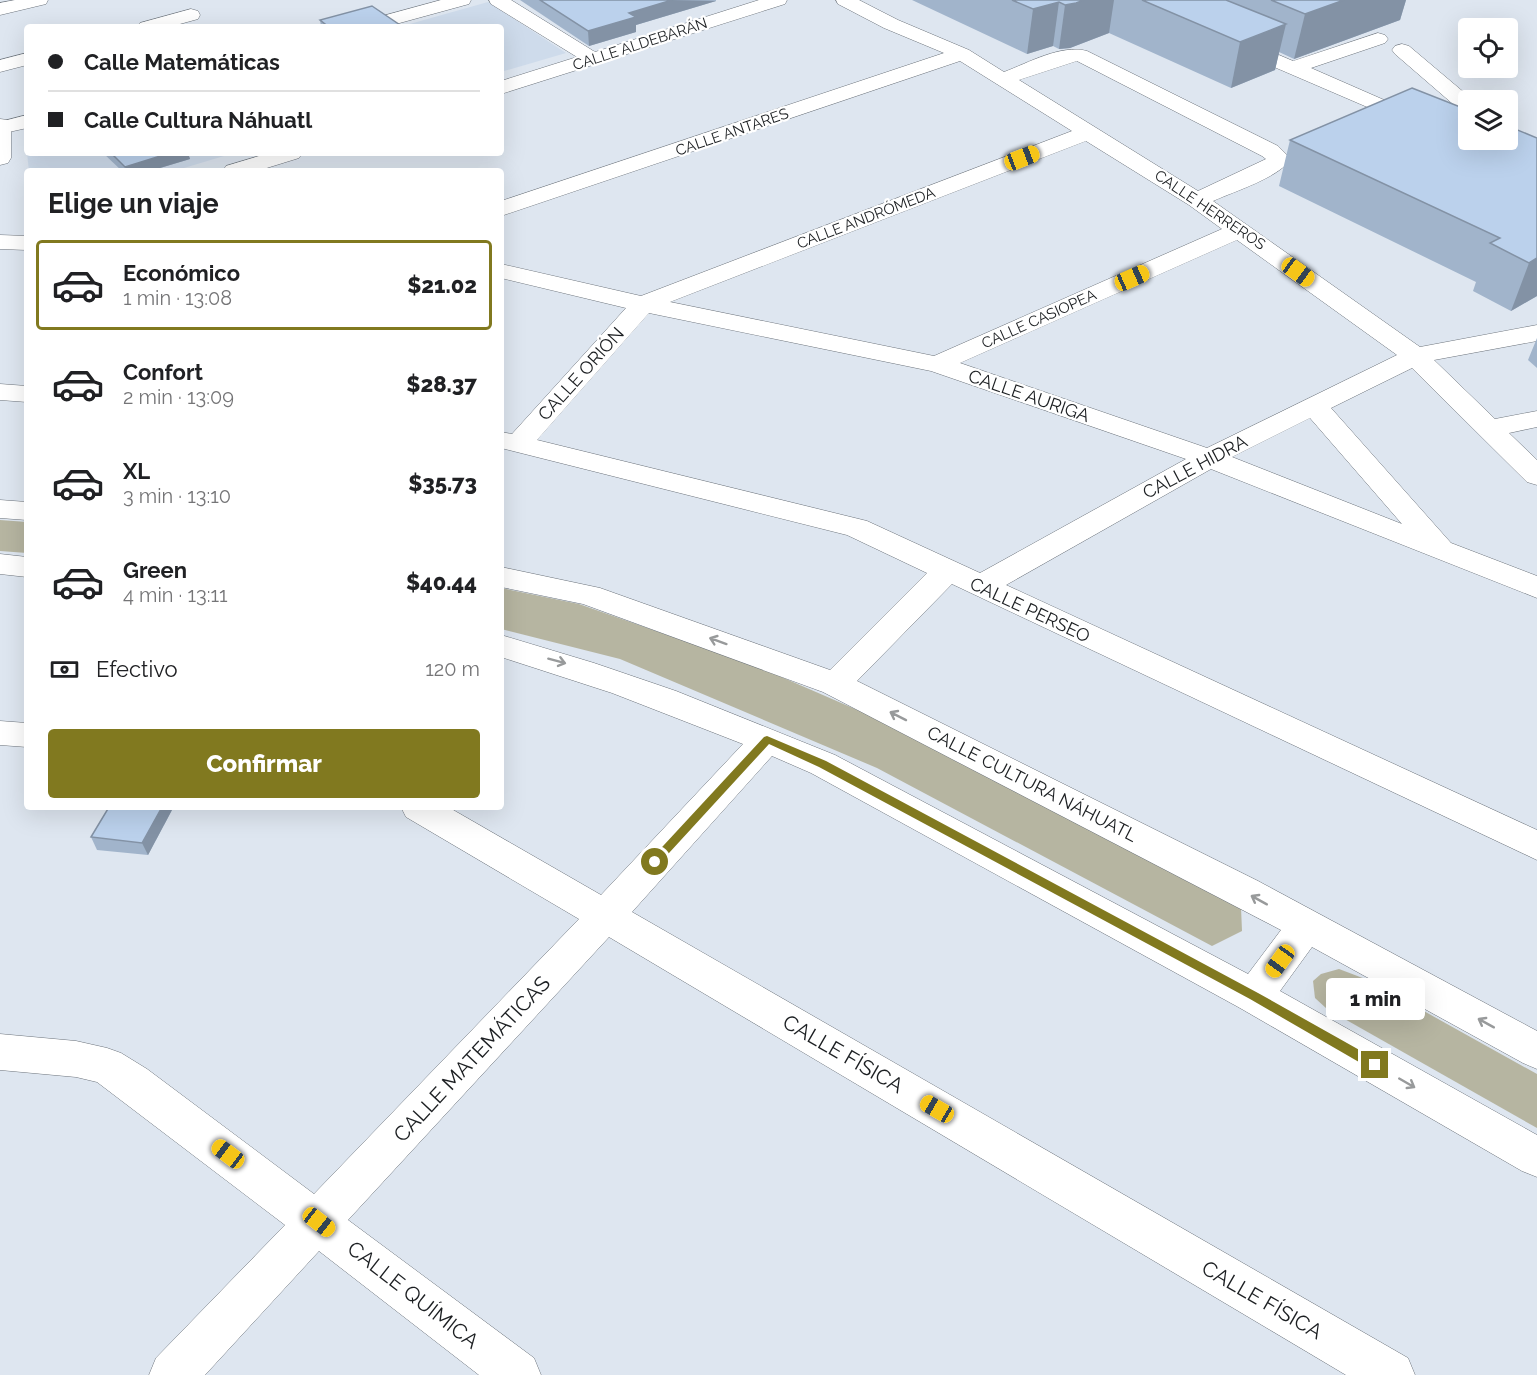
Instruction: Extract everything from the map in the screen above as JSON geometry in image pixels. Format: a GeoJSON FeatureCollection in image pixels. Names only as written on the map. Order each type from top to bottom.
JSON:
{"type":"FeatureCollection","features":[{"type":"Feature","properties":{"kind":"street"},"geometry":{"type":"LineString","coordinates":[[0,9],[39,0]]}},
{"type":"Feature","properties":{"kind":"street"},"geometry":{"type":"LineString","coordinates":[[371,24],[415,6],[462,0]]}},
{"type":"Feature","properties":{"kind":"street"},"geometry":{"type":"LineString","coordinates":[[498,0],[593,59]]}},
{"type":"Feature","properties":{"kind":"street","name":"CALLE ALDEBARÁN"},"geometry":{"type":"LineString","coordinates":[[504,87],[778,0]]}},
{"type":"Feature","properties":{"kind":"street","name":"CALLE HERREROS"},"geometry":{"type":"LineString","coordinates":[[844,0],[891,24],[962,54],[1197,200],[1414,357],[1537,476]]}},
{"type":"Feature","properties":{"kind":"street"},"geometry":{"type":"LineString","coordinates":[[158,24],[191,15]]}},
{"type":"Feature","properties":{"kind":"street"},"geometry":{"type":"LineString","coordinates":[[1218,36],[1431,127]]}},
{"type":"Feature","properties":{"kind":"street"},"geometry":{"type":"LineString","coordinates":[[1292,68],[1378,39]]}},
{"type":"Feature","properties":{"kind":"street"},"geometry":{"type":"LineString","coordinates":[[1402,50],[1458,98]]}},
{"type":"Feature","properties":{"kind":"street","name":"CALLE ANTARES"},"geometry":{"type":"LineString","coordinates":[[504,208],[962,54]]}},
{"type":"Feature","properties":{"kind":"street"},"geometry":{"type":"LineString","coordinates":[[1003,79],[1065,57],[1080,55],[1270,151],[1280,159],[1270,167],[1197,200]]}},
{"type":"Feature","properties":{"kind":"street"},"geometry":{"type":"LineString","coordinates":[[0,66],[24,60]]}},
{"type":"Feature","properties":{"kind":"street"},"geometry":{"type":"LineString","coordinates":[[0,155],[1,126],[24,122]]}},
{"type":"Feature","properties":{"kind":"street","name":"CALLE ANDRÓMEDA"},"geometry":{"type":"LineString","coordinates":[[643,304],[1089,132]]}},
{"type":"Feature","properties":{"kind":"street"},"geometry":{"type":"LineString","coordinates":[[244,168],[282,156]]}},
{"type":"Feature","properties":{"kind":"street","name":"CALLE CASIOPEA"},"geometry":{"type":"LineString","coordinates":[[937,364],[1240,230]]}},
{"type":"Feature","properties":{"kind":"street","name":"CALLE AURIGA"},"geometry":{"type":"LineString","coordinates":[[504,272],[643,304],[937,364],[1209,458],[1537,588]]}},
{"type":"Feature","properties":{"kind":"street","name":"CALLE ORIÓN"},"geometry":{"type":"LineString","coordinates":[[510,442],[643,304]]}},
{"type":"Feature","properties":{"kind":"street","name":"CALLE HIDRA"},"geometry":{"type":"LineString","coordinates":[[979,587],[1209,458],[1414,357],[1537,333]]}},
{"type":"Feature","properties":{"kind":"street"},"geometry":{"type":"LineString","coordinates":[[0,392],[24,394]]}},
{"type":"Feature","properties":{"kind":"street"},"geometry":{"type":"LineString","coordinates":[[1314,406],[1442,550]]}},
{"type":"Feature","properties":{"kind":"street"},"geometry":{"type":"LineString","coordinates":[[1489,429],[1537,419]]}},
{"type":"Feature","properties":{"kind":"street","name":"CALLE PERSEO"},"geometry":{"type":"LineString","coordinates":[[510,442],[857,528],[1537,846]]}},
{"type":"Feature","properties":{"kind":"street"},"geometry":{"type":"LineString","coordinates":[[0,509],[24,511]]}},
{"type":"Feature","properties":{"kind":"street"},"geometry":{"type":"LineString","coordinates":[[0,564],[24,567]]}},
{"type":"Feature","properties":{"kind":"street"},"geometry":{"type":"LineString","coordinates":[[836,684],[947,571]]}},
{"type":"Feature","properties":{"kind":"street","name":"CALLE CULTURA NÁHUATL"},"geometry":{"type":"LineString","coordinates":[[504,578],[589,595],[836,684],[1305,925],[1537,1051]]}},
{"type":"Feature","properties":{"kind":"street"},"geometry":{"type":"LineString","coordinates":[[504,647],[578,667],[823,764],[1254,996],[1537,1157]]}},
{"type":"Feature","properties":{"kind":"street"},"geometry":{"type":"LineString","coordinates":[[0,733],[24,735]]}},
{"type":"Feature","properties":{"kind":"street","name":"CALLE MATEMÁTICAS"},"geometry":{"type":"LineString","coordinates":[[173,1375],[319,1222],[767,740]]}},
{"type":"Feature","properties":{"kind":"street","name":"CALLE FÍSICA"},"geometry":{"type":"LineString","coordinates":[[424,810],[1391,1375]]}},
{"type":"Feature","properties":{"kind":"street"},"geometry":{"type":"LineString","coordinates":[[1254,996],[1305,925]]}},
{"type":"Feature","properties":{"kind":"street","name":"CALLE QUÍMICA"},"geometry":{"type":"LineString","coordinates":[[0,1052],[76,1059],[106,1066],[132,1082],[319,1222],[517,1375]]}},
{"type":"Feature","properties":{"kind":"shaded area"},"geometry":{"type":"Polygon","coordinates":[[[488,2],[566,53],[504,71],[504,24],[410,24],[488,2]]]}},
{"type":"Feature","properties":{"kind":"shaded area"},"geometry":{"type":"Polygon","coordinates":[[[27,156],[224,156],[184,168],[29,168],[27,156]]]}},
{"type":"Feature","properties":{"kind":"green space"},"geometry":{"type":"Polygon","coordinates":[[[0,520],[24,522],[24,553],[0,551],[0,520]]]}},
{"type":"Feature","properties":{"kind":"green space"},"geometry":{"type":"Polygon","coordinates":[[[504,589],[579,604],[756,666],[878,719],[1241,907],[1242,931],[1212,946],[877,768],[620,659],[504,630],[504,589]]]}},
{"type":"Feature","properties":{"kind":"green space"},"geometry":{"type":"Polygon","coordinates":[[[1339,969],[1368,980],[1537,1074],[1537,1128],[1327,1009],[1315,998],[1313,981],[1321,974],[1339,969]]]}},
{"type":"Feature","properties":{"kind":"building"},"geometry":{"type":"Polygon","coordinates":[[[540,0],[672,0],[629,13],[636,17],[588,31],[540,0]]]}},
{"type":"Feature","properties":{"kind":"building"},"geometry":{"type":"Polygon","coordinates":[[[1012,0],[1084,0],[1065,5],[1059,2],[1033,9],[1012,0]]]}},
{"type":"Feature","properties":{"kind":"building"},"geometry":{"type":"Polygon","coordinates":[[[1142,0],[1226,0],[1286,24],[1240,42],[1142,0]]]}},
{"type":"Feature","properties":{"kind":"building"},"geometry":{"type":"Polygon","coordinates":[[[1271,0],[1344,0],[1305,14],[1271,0]]]}},
{"type":"Feature","properties":{"kind":"building"},"geometry":{"type":"Polygon","coordinates":[[[372,6],[399,24],[325,24],[320,20],[372,6]]]}},
{"type":"Feature","properties":{"kind":"building"},"geometry":{"type":"Polygon","coordinates":[[[1412,88],[1458,106],[1458,150],[1518,150],[1518,130],[1537,138],[1537,258],[1529,263],[1490,243],[1500,238],[1290,140],[1412,88]]]}},
{"type":"Feature","properties":{"kind":"building"},"geometry":{"type":"Polygon","coordinates":[[[114,156],[160,156],[125,167],[114,156]]]}},
{"type":"Feature","properties":{"kind":"building"},"geometry":{"type":"Polygon","coordinates":[[[107,810],[160,810],[142,843],[91,837],[107,810]]]}},
{"type":"Feature","properties":{"kind":"route"},"geometry":{"type":"LineString","coordinates":[[655,862],[767,740],[823,764],[1254,996],[1375,1065]]}}]}
